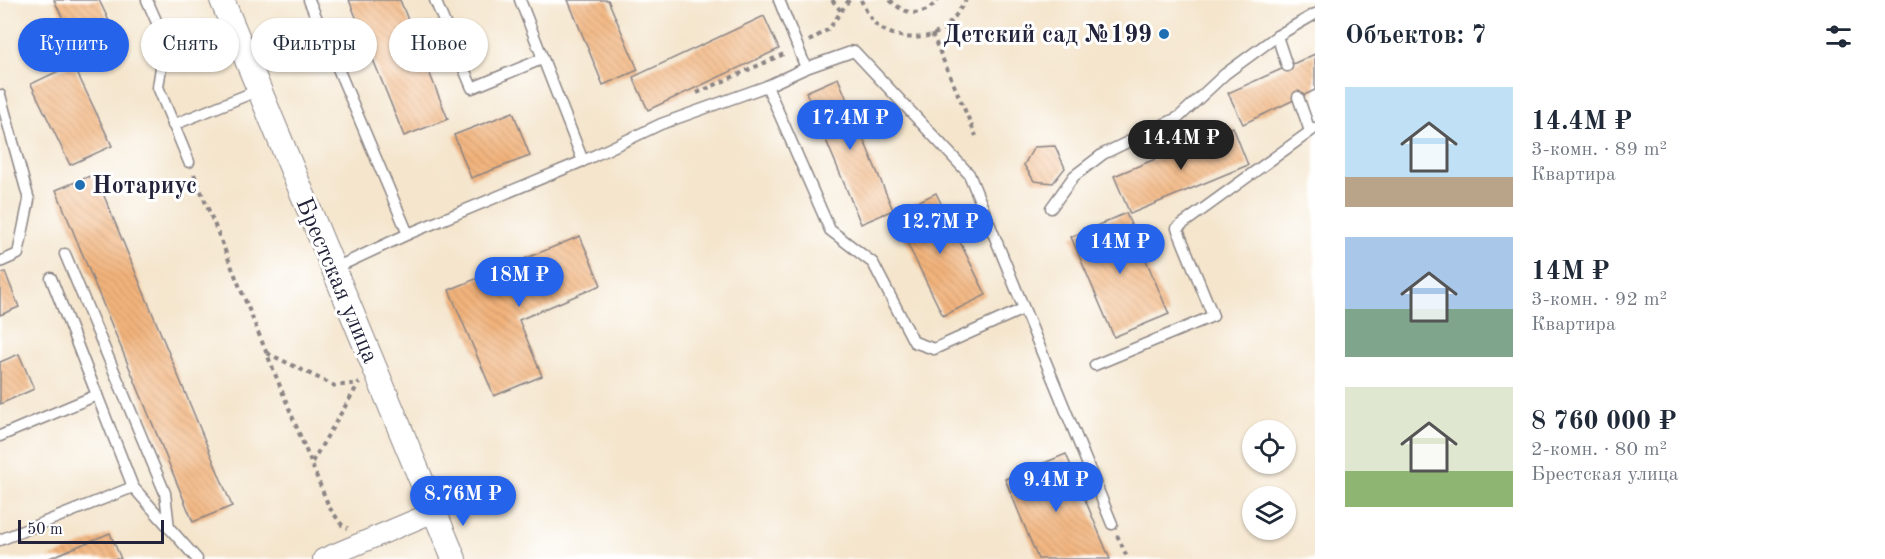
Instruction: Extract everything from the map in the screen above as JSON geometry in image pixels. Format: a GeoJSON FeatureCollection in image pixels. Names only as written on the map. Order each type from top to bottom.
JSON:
{"type":"FeatureCollection","features":[{"type":"Feature","properties":{"kind":"street","name":"Брестская улица"},"geometry":{"type":"LineString","coordinates":[[222,0],[454,559]]}},
{"type":"Feature","properties":{"kind":"street"},"geometry":{"type":"LineString","coordinates":[[323,559],[434,512]]}},
{"type":"Feature","properties":{"kind":"lane"},"geometry":{"type":"LineString","coordinates":[[147,0],[165,41],[158,87],[189,162]]}},
{"type":"Feature","properties":{"kind":"lane"},"geometry":{"type":"LineString","coordinates":[[309,0],[408,234]]}},
{"type":"Feature","properties":{"kind":"lane"},"geometry":{"type":"LineString","coordinates":[[435,0],[472,88],[542,59]]}},
{"type":"Feature","properties":{"kind":"lane"},"geometry":{"type":"LineString","coordinates":[[520,0],[583,161]]}},
{"type":"Feature","properties":{"kind":"lane"},"geometry":{"type":"LineString","coordinates":[[779,0],[806,68]]}},
{"type":"Feature","properties":{"kind":"lane"},"geometry":{"type":"LineString","coordinates":[[1051,208],[1074,176],[1103,154],[1179,117],[1225,74],[1276,36],[1315,14]]}},
{"type":"Feature","properties":{"kind":"lane"},"geometry":{"type":"LineString","coordinates":[[1276,36],[1287,66]]}},
{"type":"Feature","properties":{"kind":"lane"},"geometry":{"type":"LineString","coordinates":[[333,268],[583,161],[661,124],[767,86],[806,68],[854,51],[969,174],[1112,524]]}},
{"type":"Feature","properties":{"kind":"lane"},"geometry":{"type":"LineString","coordinates":[[767,86],[830,230],[873,263],[914,342],[934,349],[1023,309]]}},
{"type":"Feature","properties":{"kind":"lane"},"geometry":{"type":"LineString","coordinates":[[173,124],[259,90]]}},
{"type":"Feature","properties":{"kind":"lane"},"geometry":{"type":"LineString","coordinates":[[0,95],[29,200],[18,254],[0,261]]}},
{"type":"Feature","properties":{"kind":"lane"},"geometry":{"type":"LineString","coordinates":[[1095,365],[1213,316],[1177,228],[1313,130],[1298,97]]}},
{"type":"Feature","properties":{"kind":"lane"},"geometry":{"type":"LineString","coordinates":[[65,254],[165,493],[169,528]]}},
{"type":"Feature","properties":{"kind":"lane"},"geometry":{"type":"LineString","coordinates":[[51,278],[133,487],[197,559]]}},
{"type":"Feature","properties":{"kind":"lane"},"geometry":{"type":"LineString","coordinates":[[0,436],[97,396]]}},
{"type":"Feature","properties":{"kind":"lane"},"geometry":{"type":"LineString","coordinates":[[0,540],[133,487]]}},
{"type":"Feature","properties":{"kind":"path"},"geometry":{"type":"LineString","coordinates":[[832,0],[841,11]]}},
{"type":"Feature","properties":{"kind":"path"},"geometry":{"type":"LineString","coordinates":[[693,95],[799,47],[829,29],[849,0]]}},
{"type":"Feature","properties":{"kind":"path"},"geometry":{"type":"LineString","coordinates":[[861,0],[878,27],[901,37],[918,38],[943,29],[966,0]]}},
{"type":"Feature","properties":{"kind":"path"},"geometry":{"type":"LineString","coordinates":[[890,0],[899,9],[911,13],[926,12],[938,0]]}},
{"type":"Feature","properties":{"kind":"path"},"geometry":{"type":"LineString","coordinates":[[932,34],[976,136]]}},
{"type":"Feature","properties":{"kind":"path"},"geometry":{"type":"LineString","coordinates":[[189,162],[329,507],[342,525],[368,540]]}},
{"type":"Feature","properties":{"kind":"path"},"geometry":{"type":"LineString","coordinates":[[267,353],[335,386],[359,383],[311,462]]}},
{"type":"Feature","properties":{"kind":"path"},"geometry":{"type":"LineString","coordinates":[[1112,524],[1128,559]]}},
{"type":"Feature","properties":{"kind":"building"},"geometry":{"type":"Polygon","coordinates":[[[54,0],[99,0],[108,18],[63,18],[54,0]]]}},
{"type":"Feature","properties":{"kind":"building"},"geometry":{"type":"Polygon","coordinates":[[[349,0],[400,0],[407,18],[389,18],[389,72],[429,72],[448,119],[404,136],[377,69],[377,18],[356,18],[349,0]]]}},
{"type":"Feature","properties":{"kind":"building"},"geometry":{"type":"Polygon","coordinates":[[[568,0],[608,0],[638,70],[603,85],[568,0]]]}},
{"type":"Feature","properties":{"kind":"building"},"geometry":{"type":"Polygon","coordinates":[[[764,16],[779,49],[648,110],[633,77],[764,16]]]}},
{"type":"Feature","properties":{"kind":"building"},"geometry":{"type":"Polygon","coordinates":[[[1315,54],[1315,90],[1243,124],[1228,93],[1315,54]]]}},
{"type":"Feature","properties":{"kind":"building"},"geometry":{"type":"Polygon","coordinates":[[[56,72],[77,72],[112,146],[70,165],[31,84],[56,72]]]}},
{"type":"Feature","properties":{"kind":"building"},"geometry":{"type":"Polygon","coordinates":[[[838,78],[893,210],[861,224],[806,92],[838,78]]]}},
{"type":"Feature","properties":{"kind":"building"},"geometry":{"type":"Polygon","coordinates":[[[513,112],[530,156],[471,178],[454,135],[513,112]]]}},
{"type":"Feature","properties":{"kind":"building"},"geometry":{"type":"Polygon","coordinates":[[[1233,127],[1248,165],[1130,214],[1114,176],[1233,127]]]}},
{"type":"Feature","properties":{"kind":"building"},"geometry":{"type":"Polygon","coordinates":[[[1055,146],[1065,168],[1053,183],[1034,181],[1024,165],[1034,147],[1055,146]]]}},
{"type":"Feature","properties":{"kind":"building"},"geometry":{"type":"Polygon","coordinates":[[[95,174],[232,506],[193,522],[56,190],[95,174]]]}},
{"type":"Feature","properties":{"kind":"building"},"geometry":{"type":"Polygon","coordinates":[[[936,193],[986,295],[943,316],[893,214],[936,193]]]}},
{"type":"Feature","properties":{"kind":"building"},"geometry":{"type":"Polygon","coordinates":[[[1126,213],[1169,314],[1114,337],[1071,237],[1126,213]]]}},
{"type":"Feature","properties":{"kind":"building"},"geometry":{"type":"Polygon","coordinates":[[[580,236],[601,285],[519,320],[542,376],[494,396],[449,290],[580,236]]]}},
{"type":"Feature","properties":{"kind":"building"},"geometry":{"type":"Polygon","coordinates":[[[5,272],[19,307],[0,315],[0,274],[5,272]]]}},
{"type":"Feature","properties":{"kind":"building"},"geometry":{"type":"Polygon","coordinates":[[[19,354],[34,389],[0,404],[0,362],[19,354]]]}},
{"type":"Feature","properties":{"kind":"building"},"geometry":{"type":"Polygon","coordinates":[[[1066,454],[1110,559],[1038,559],[1005,479],[1066,454]]]}},
{"type":"Feature","properties":{"kind":"building"},"geometry":{"type":"Polygon","coordinates":[[[110,533],[121,559],[47,559],[110,533]]]}},
{"type":"Feature","properties":{"kind":"place","name":"Детский сад №199"},"geometry":{"type":"Point","coordinates":[1164,34]}},
{"type":"Feature","properties":{"kind":"place","name":"Нотариус"},"geometry":{"type":"Point","coordinates":[80,185]}}]}
